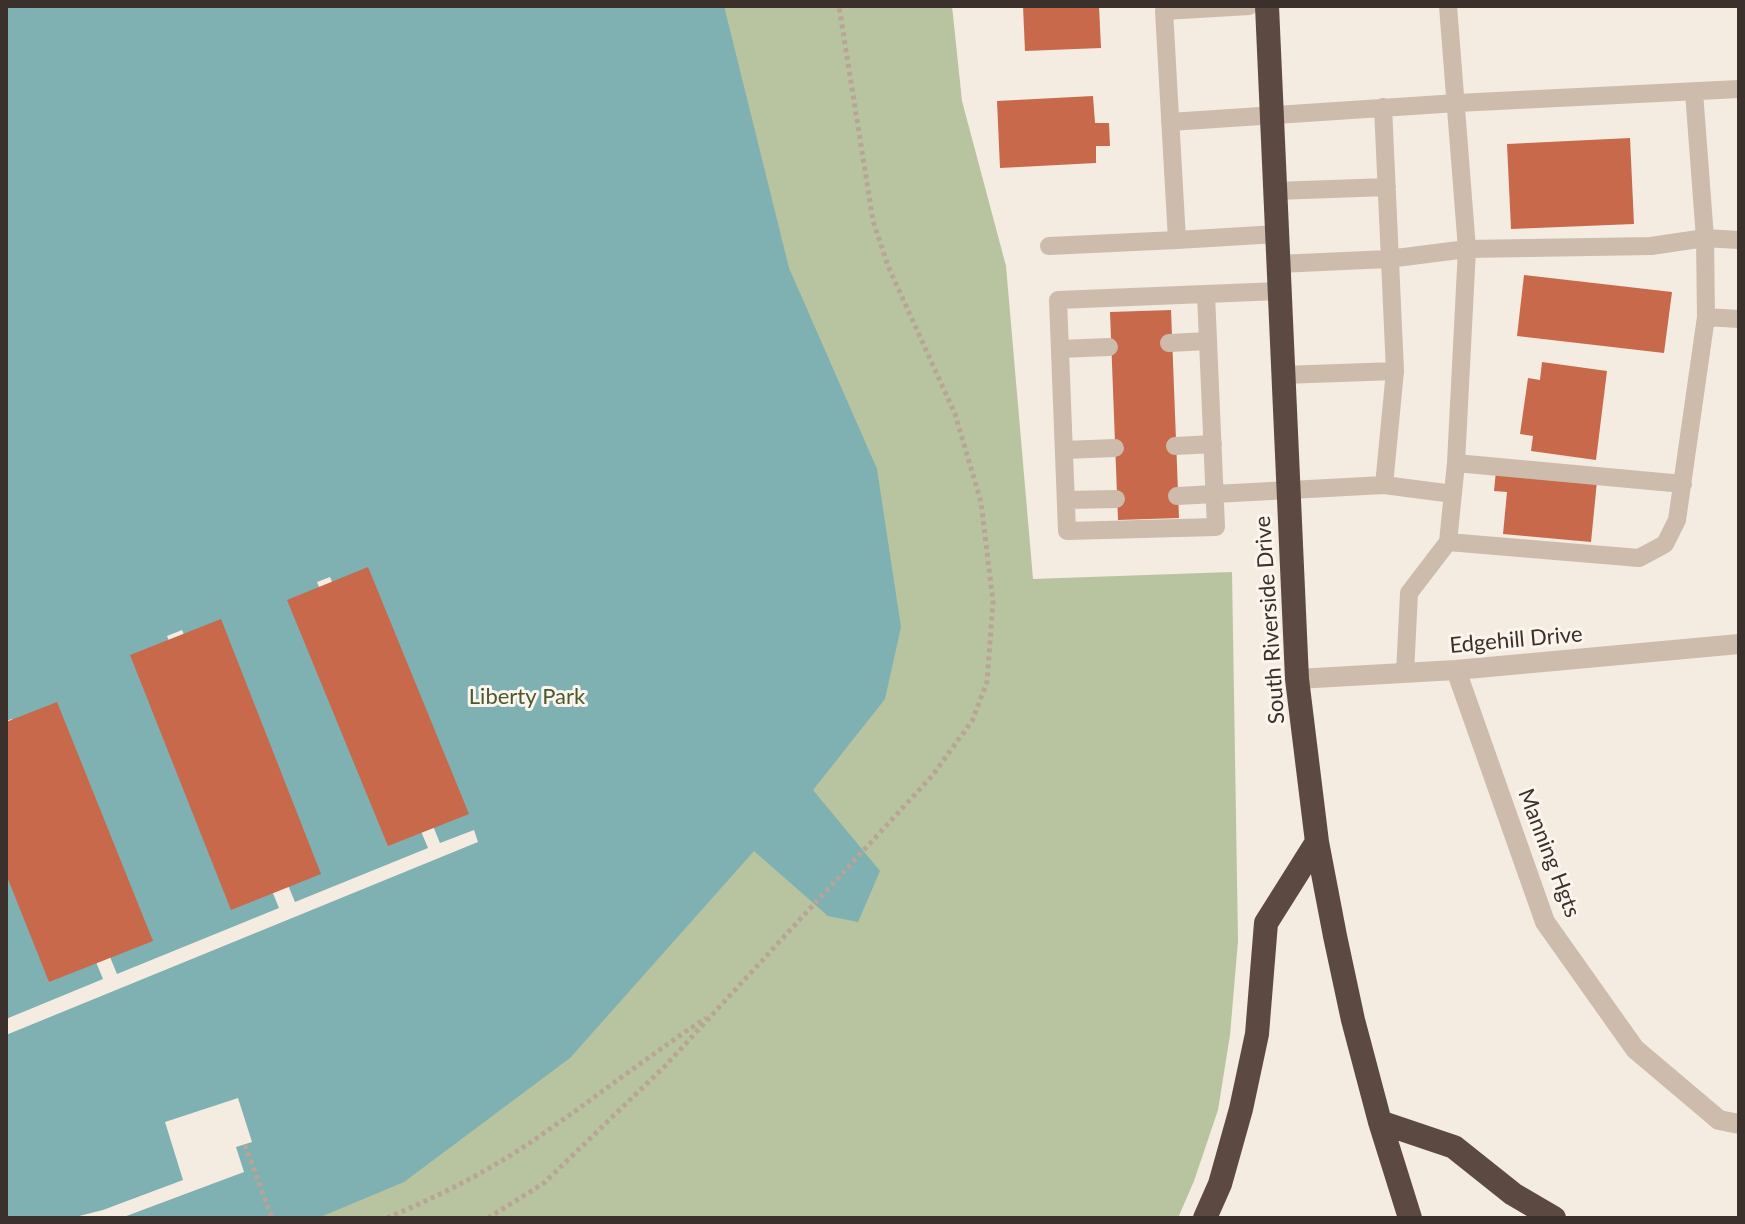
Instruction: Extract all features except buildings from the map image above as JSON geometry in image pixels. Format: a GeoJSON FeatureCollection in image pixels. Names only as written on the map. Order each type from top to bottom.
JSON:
{"type":"FeatureCollection","features":[{"type":"Feature","properties":{"kind":"highway","name":"South Riverside Drive"},"geometry":{"type":"LineString","coordinates":[[1267,6],[1297,679],[1317,842],[1353,1020],[1410,1218]]}},
{"type":"Feature","properties":{"kind":"highway"},"geometry":{"type":"LineString","coordinates":[[1205,1218],[1220,1184],[1241,1109],[1257,1034],[1266,923],[1317,842]]}},
{"type":"Feature","properties":{"kind":"highway"},"geometry":{"type":"LineString","coordinates":[[1380,1122],[1454,1147],[1513,1194],[1554,1218]]}},
{"type":"Feature","properties":{"kind":"street","name":"Edgehill Drive"},"geometry":{"type":"LineString","coordinates":[[1297,679],[1456,670],[1739,644]]}},
{"type":"Feature","properties":{"kind":"street","name":"Manning Hgts"},"geometry":{"type":"LineString","coordinates":[[1456,670],[1545,922],[1635,1049],[1719,1120],[1739,1124]]}},
{"type":"Feature","properties":{"kind":"lane"},"geometry":{"type":"LineString","coordinates":[[1177,240],[1164,8],[1249,6]]}},
{"type":"Feature","properties":{"kind":"lane"},"geometry":{"type":"LineString","coordinates":[[1405,673],[1409,593],[1448,542],[1456,463],[1467,249],[1448,6]]}},
{"type":"Feature","properties":{"kind":"lane"},"geometry":{"type":"LineString","coordinates":[[1170,122],[1383,107],[1739,89]]}},
{"type":"Feature","properties":{"kind":"lane"},"geometry":{"type":"LineString","coordinates":[[1448,542],[1639,558],[1665,544],[1677,520],[1706,317],[1705,238],[1694,92]]}},
{"type":"Feature","properties":{"kind":"lane"},"geometry":{"type":"LineString","coordinates":[[1383,107],[1395,371],[1384,485]]}},
{"type":"Feature","properties":{"kind":"lane"},"geometry":{"type":"LineString","coordinates":[[1275,191],[1387,187]]}},
{"type":"Feature","properties":{"kind":"lane"},"geometry":{"type":"LineString","coordinates":[[1049,246],[1277,234]]}},
{"type":"Feature","properties":{"kind":"lane"},"geometry":{"type":"LineString","coordinates":[[1278,264],[1388,259],[1467,249],[1651,246],[1705,238],[1739,240]]}},
{"type":"Feature","properties":{"kind":"lane"},"geometry":{"type":"LineString","coordinates":[[1206,294],[1216,527],[1067,531],[1058,300],[1279,291]]}},
{"type":"Feature","properties":{"kind":"lane"},"geometry":{"type":"LineString","coordinates":[[1706,317],[1739,319]]}},
{"type":"Feature","properties":{"kind":"lane"},"geometry":{"type":"LineString","coordinates":[[1169,343],[1208,341]]}},
{"type":"Feature","properties":{"kind":"lane"},"geometry":{"type":"LineString","coordinates":[[1060,349],[1109,347]]}},
{"type":"Feature","properties":{"kind":"lane"},"geometry":{"type":"LineString","coordinates":[[1283,375],[1395,371]]}},
{"type":"Feature","properties":{"kind":"lane"},"geometry":{"type":"LineString","coordinates":[[1175,446],[1213,444]]}},
{"type":"Feature","properties":{"kind":"lane"},"geometry":{"type":"LineString","coordinates":[[1064,450],[1115,448]]}},
{"type":"Feature","properties":{"kind":"lane"},"geometry":{"type":"LineString","coordinates":[[1456,463],[1683,484]]}},
{"type":"Feature","properties":{"kind":"lane"},"geometry":{"type":"LineString","coordinates":[[1177,496],[1384,485],[1453,494]]}},
{"type":"Feature","properties":{"kind":"lane"},"geometry":{"type":"LineString","coordinates":[[1066,500],[1116,499]]}},
{"type":"Feature","properties":{"kind":"path"},"geometry":{"type":"LineString","coordinates":[[488,1218],[544,1183],[665,1066],[883,832],[932,776],[972,721],[987,682],[993,602],[981,502],[955,414],[888,266],[873,221],[839,6]]}},
{"type":"Feature","properties":{"kind":"path"},"geometry":{"type":"LineString","coordinates":[[387,1218],[473,1177],[532,1141],[635,1065],[713,1013]]}},
{"type":"Feature","properties":{"kind":"path"},"geometry":{"type":"LineString","coordinates":[[245,1145],[272,1218]]}},
{"type":"Feature","properties":{"kind":"green space","name":"Liberty Park"},"geometry":{"type":"Polygon","coordinates":[[[6,6],[952,6],[962,101],[1006,266],[1033,579],[1232,572],[1238,941],[1230,1035],[1218,1110],[1178,1218],[6,1218],[6,6]]]}},
{"type":"Feature","properties":{"kind":"water","name":"Liberty Park"},"geometry":{"type":"Polygon","coordinates":[[[6,6],[724,6],[789,268],[877,469],[901,627],[885,699],[813,790],[880,871],[858,922],[828,916],[754,851],[570,1058],[404,1182],[318,1218],[6,1218],[6,6]]]}},
{"type":"Feature","properties":{"kind":"pier"},"geometry":{"type":"Polygon","coordinates":[[[330,577],[440,843],[474,830],[478,842],[6,1035],[6,1019],[103,979],[6,744],[6,721],[12,719],[117,974],[279,908],[167,636],[182,630],[295,902],[428,848],[317,582],[330,577]]]}},
{"type":"Feature","properties":{"kind":"pier"},"geometry":{"type":"Polygon","coordinates":[[[238,1098],[252,1142],[236,1147],[244,1172],[121,1218],[71,1218],[103,1210],[183,1180],[165,1122],[238,1098]]]}}]}
